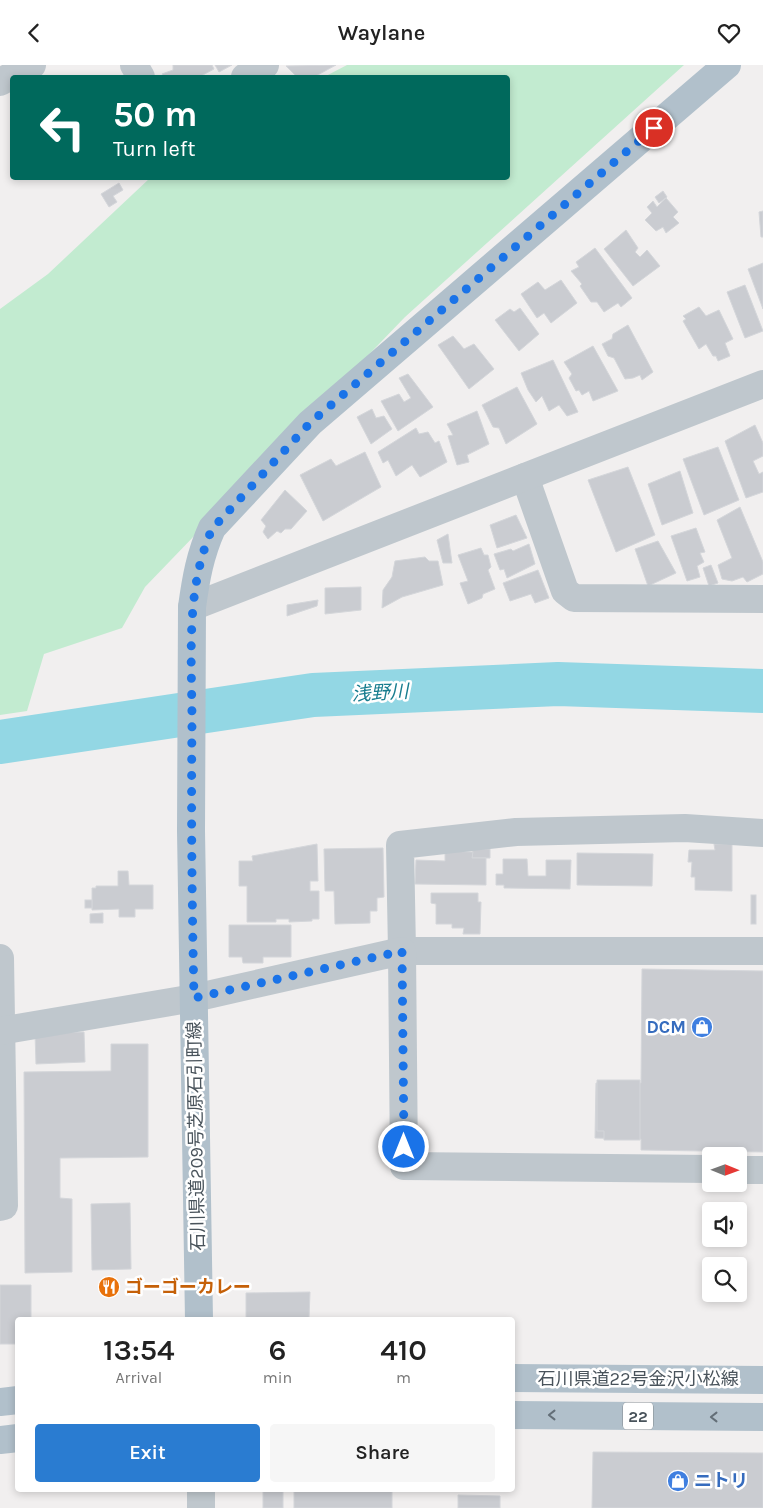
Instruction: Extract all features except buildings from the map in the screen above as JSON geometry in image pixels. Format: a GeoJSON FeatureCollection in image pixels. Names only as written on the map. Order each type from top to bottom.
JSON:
{"type":"FeatureCollection","features":[{"type":"Feature","properties":{"kind":"main road"},"geometry":{"type":"LineString","coordinates":[[192,607],[197,573],[203,550],[212,529],[310,423],[727,65]]}},
{"type":"Feature","properties":{"kind":"main road","name":"石川県道209号芝原石引町線"},"geometry":{"type":"LineString","coordinates":[[192,607],[191,831],[199,1317]]}},
{"type":"Feature","properties":{"kind":"main road","name":"石川県道22号金沢小松線"},"geometry":{"type":"LineString","coordinates":[[515,1379],[763,1380]]}},
{"type":"Feature","properties":{"kind":"main road"},"geometry":{"type":"LineString","coordinates":[[0,1402],[15,1400]]}},
{"type":"Feature","properties":{"kind":"main road","name":"22"},"geometry":{"type":"LineString","coordinates":[[515,1415],[763,1417]]}},
{"type":"Feature","properties":{"kind":"main road"},"geometry":{"type":"LineString","coordinates":[[0,1440],[15,1438]]}},
{"type":"Feature","properties":{"kind":"street"},"geometry":{"type":"LineString","coordinates":[[13,75],[32,65]]}},
{"type":"Feature","properties":{"kind":"street"},"geometry":{"type":"LineString","coordinates":[[248,75],[265,65]]}},
{"type":"Feature","properties":{"kind":"street"},"geometry":{"type":"LineString","coordinates":[[192,607],[763,384]]}},
{"type":"Feature","properties":{"kind":"street"},"geometry":{"type":"LineString","coordinates":[[525,477],[565,591],[574,599],[763,599]]}},
{"type":"Feature","properties":{"kind":"street"},"geometry":{"type":"LineString","coordinates":[[702,1169],[404,1166],[400,845],[516,832],[685,828],[763,833]]}},
{"type":"Feature","properties":{"kind":"street"},"geometry":{"type":"LineString","coordinates":[[1,1031],[194,998],[402,951],[763,951]]}},
{"type":"Feature","properties":{"kind":"street"},"geometry":{"type":"LineString","coordinates":[[0,958],[4,1207],[0,1207]]}},
{"type":"Feature","properties":{"kind":"street"},"geometry":{"type":"LineString","coordinates":[[748,1170],[763,1170]]}},
{"type":"Feature","properties":{"kind":"street"},"geometry":{"type":"LineString","coordinates":[[200,1492],[201,1508]]}},
{"type":"Feature","properties":{"kind":"green space"},"geometry":{"type":"Polygon","coordinates":[[[347,65],[684,65],[405,317],[145,587],[122,628],[44,654],[27,711],[0,715],[0,309],[48,274],[148,180],[510,180],[510,75],[328,75],[347,65]]]}},
{"type":"Feature","properties":{"kind":"waterway","name":"浅野川"},"geometry":{"type":"LineString","coordinates":[[0,742],[313,695],[558,684],[763,691]]}},
{"type":"Feature","properties":{"kind":"place","name":"DCM"},"geometry":{"type":"Point","coordinates":[702,1027]}},
{"type":"Feature","properties":{"kind":"place","name":"ゴーゴーカレー"},"geometry":{"type":"Point","coordinates":[109,1287]}},
{"type":"Feature","properties":{"kind":"place","name":"ニトリ"},"geometry":{"type":"Point","coordinates":[678,1481]}},
{"type":"Feature","properties":{"kind":"route"},"geometry":{"type":"LineString","coordinates":[[404,1147],[402,951],[194,998],[191,831],[192,607],[197,573],[203,550],[212,529],[310,423],[654,128]]}}]}
